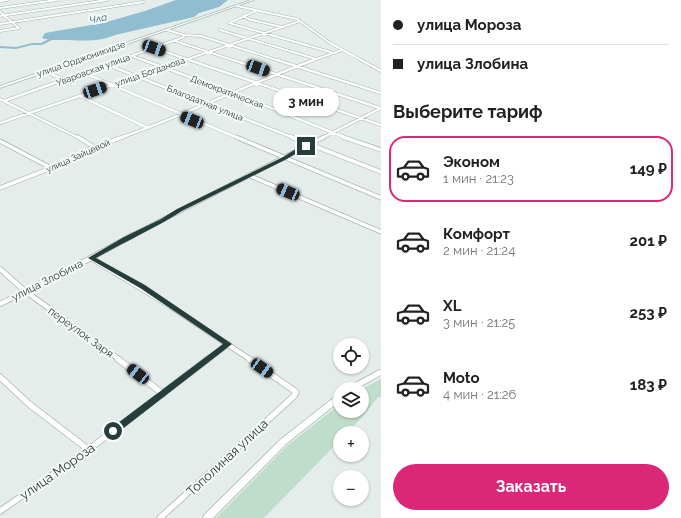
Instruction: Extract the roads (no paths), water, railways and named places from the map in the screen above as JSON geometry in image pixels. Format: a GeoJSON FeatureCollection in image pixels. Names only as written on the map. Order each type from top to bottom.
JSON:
{"type":"FeatureCollection","features":[{"type":"Feature","properties":{"kind":"street"},"geometry":{"type":"LineString","coordinates":[[0,1],[7,0]]}},
{"type":"Feature","properties":{"kind":"street"},"geometry":{"type":"LineString","coordinates":[[0,8],[57,0]]}},
{"type":"Feature","properties":{"kind":"street"},"geometry":{"type":"LineString","coordinates":[[0,16],[108,0]]}},
{"type":"Feature","properties":{"kind":"street","name":"улица Орджоникидзе"},"geometry":{"type":"LineString","coordinates":[[0,87],[253,0]]}},
{"type":"Feature","properties":{"kind":"street"},"geometry":{"type":"LineString","coordinates":[[0,24],[143,2]]}},
{"type":"Feature","properties":{"kind":"street"},"geometry":{"type":"LineString","coordinates":[[237,6],[300,21],[330,43],[381,71]]}},
{"type":"Feature","properties":{"kind":"street"},"geometry":{"type":"LineString","coordinates":[[257,11],[230,21],[229,23],[334,53]]}},
{"type":"Feature","properties":{"kind":"street"},"geometry":{"type":"LineString","coordinates":[[0,12],[19,28],[0,31]]}},
{"type":"Feature","properties":{"kind":"street"},"geometry":{"type":"LineString","coordinates":[[243,16],[248,19],[282,27]]}},
{"type":"Feature","properties":{"kind":"street","name":"улица Богданова"},"geometry":{"type":"LineString","coordinates":[[0,123],[300,21]]}},
{"type":"Feature","properties":{"kind":"street"},"geometry":{"type":"LineString","coordinates":[[167,30],[184,35],[201,36],[381,93]]}},
{"type":"Feature","properties":{"kind":"street"},"geometry":{"type":"LineString","coordinates":[[220,30],[316,59]]}},
{"type":"Feature","properties":{"kind":"street","name":"Уваровская улица"},"geometry":{"type":"LineString","coordinates":[[4,101],[65,79],[84,74],[184,37],[184,35]]}},
{"type":"Feature","properties":{"kind":"street"},"geometry":{"type":"LineString","coordinates":[[175,40],[381,108]]}},
{"type":"Feature","properties":{"kind":"street"},"geometry":{"type":"LineString","coordinates":[[154,48],[381,125]]}},
{"type":"Feature","properties":{"kind":"street","name":"улица Зайцевой"},"geometry":{"type":"LineString","coordinates":[[0,188],[51,168],[94,147],[148,128],[275,74],[342,50]]}},
{"type":"Feature","properties":{"kind":"street","name":"Демократическая"},"geometry":{"type":"LineString","coordinates":[[132,56],[231,92],[332,133],[381,150]]}},
{"type":"Feature","properties":{"kind":"street","name":"Благодатная улица"},"geometry":{"type":"LineString","coordinates":[[108,65],[307,145],[381,172]]}},
{"type":"Feature","properties":{"kind":"street"},"geometry":{"type":"LineString","coordinates":[[45,72],[65,79]]}},
{"type":"Feature","properties":{"kind":"street"},"geometry":{"type":"LineString","coordinates":[[84,74],[381,198]]}},
{"type":"Feature","properties":{"kind":"street"},"geometry":{"type":"LineString","coordinates":[[80,96],[148,128]]}},
{"type":"Feature","properties":{"kind":"street"},"geometry":{"type":"LineString","coordinates":[[0,99],[78,137],[94,147]]}},
{"type":"Feature","properties":{"kind":"street","name":"улица Злобина"},"geometry":{"type":"LineString","coordinates":[[0,304],[248,175],[285,158],[307,145],[381,108]]}},
{"type":"Feature","properties":{"kind":"street"},"geometry":{"type":"LineString","coordinates":[[0,141],[51,168]]}},
{"type":"Feature","properties":{"kind":"street"},"geometry":{"type":"LineString","coordinates":[[248,175],[381,232]]}},
{"type":"Feature","properties":{"kind":"street"},"geometry":{"type":"LineString","coordinates":[[91,258],[142,287],[228,344]]}},
{"type":"Feature","properties":{"kind":"street","name":"переулок Заря"},"geometry":{"type":"LineString","coordinates":[[0,270],[25,291],[100,345],[163,394]]}},
{"type":"Feature","properties":{"kind":"street","name":"улица Мороза"},"geometry":{"type":"LineString","coordinates":[[0,511],[88,450],[228,344]]}},
{"type":"Feature","properties":{"kind":"street","name":"Тополиная улица"},"geometry":{"type":"LineString","coordinates":[[160,518],[294,396],[296,392],[228,344]]}},
{"type":"Feature","properties":{"kind":"street"},"geometry":{"type":"LineString","coordinates":[[363,382],[381,372]]}},
{"type":"Feature","properties":{"kind":"street"},"geometry":{"type":"LineString","coordinates":[[0,377],[29,404],[88,450]]}},
{"type":"Feature","properties":{"kind":"street"},"geometry":{"type":"LineString","coordinates":[[207,518],[284,441],[333,402]]}},
{"type":"Feature","properties":{"kind":"water"},"geometry":{"type":"Polygon","coordinates":[[[176,0],[228,0],[219,7],[199,13],[194,17],[115,35],[108,38],[82,41],[42,38],[45,33],[103,23],[176,0]]]}},
{"type":"Feature","properties":{"kind":"waterway","name":"Чла"},"geometry":{"type":"LineString","coordinates":[[0,47],[16,48],[32,44],[42,44],[58,36]]}}]}
